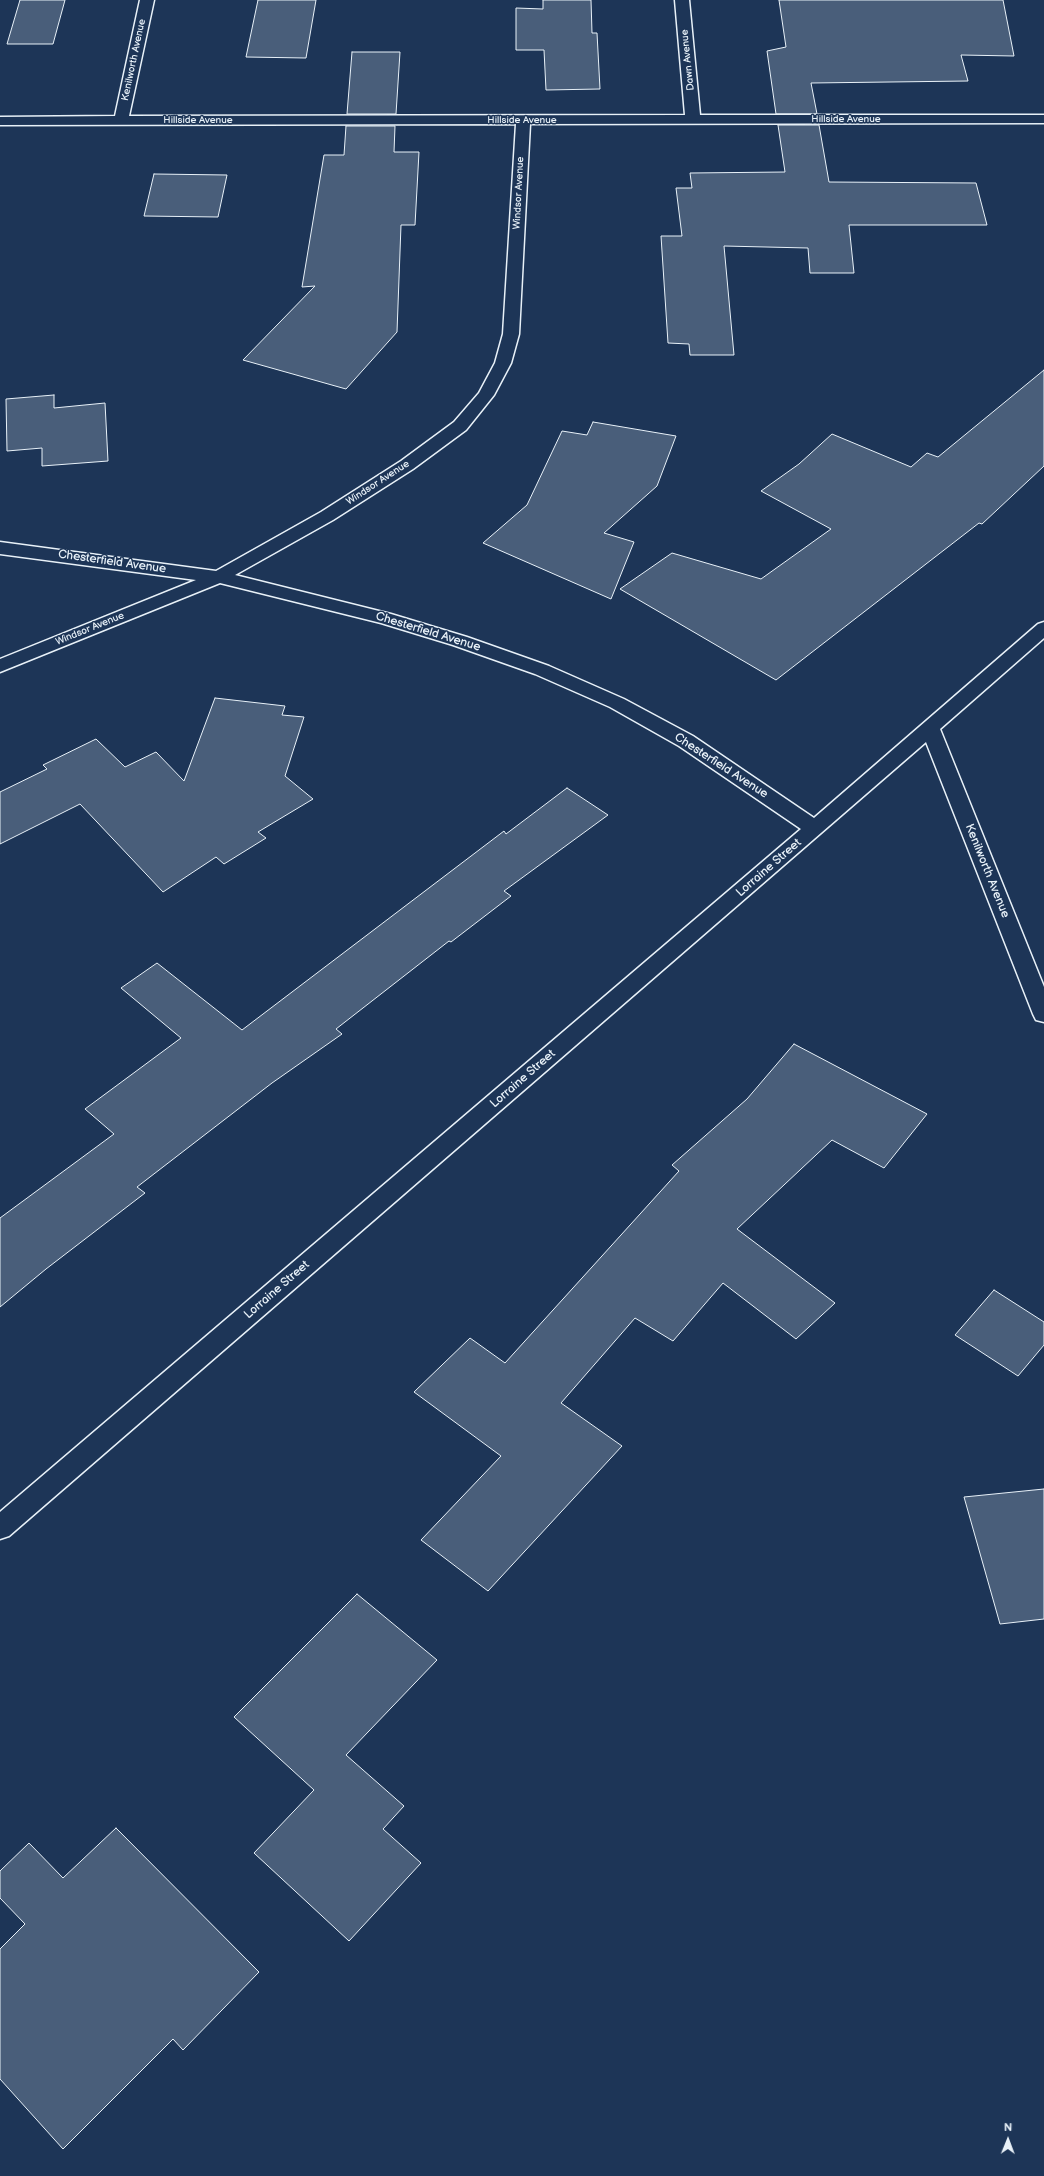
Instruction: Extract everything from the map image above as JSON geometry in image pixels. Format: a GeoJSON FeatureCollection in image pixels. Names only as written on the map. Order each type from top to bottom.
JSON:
{"type":"FeatureCollection","features":[{"type":"Feature","properties":{"kind":"street","name":"Kenilworth Avenue"},"geometry":{"type":"LineString","coordinates":[[122,120],[147,0]]}},
{"type":"Feature","properties":{"kind":"street","name":"Dawn Avenue"},"geometry":{"type":"LineString","coordinates":[[682,0],[693,120]]}},
{"type":"Feature","properties":{"kind":"street","name":"Hillside Avenue"},"geometry":{"type":"LineString","coordinates":[[0,121],[1044,119]]}},
{"type":"Feature","properties":{"kind":"street","name":"Windsor Avenue"},"geometry":{"type":"LineString","coordinates":[[0,666],[219,577],[327,516],[407,464],[460,426],[486,395],[503,363],[511,334],[523,120]]}},
{"type":"Feature","properties":{"kind":"street","name":"Chesterfield Avenue"},"geometry":{"type":"LineString","coordinates":[[0,548],[219,577],[384,618],[542,670],[617,703],[686,741],[815,828]]}},
{"type":"Feature","properties":{"kind":"street","name":"Lorraine Street"},"geometry":{"type":"LineString","coordinates":[[0,1528],[815,828],[1044,628]]}},
{"type":"Feature","properties":{"kind":"street","name":"Kenilworth Avenue"},"geometry":{"type":"LineString","coordinates":[[930,728],[1044,1014]]}},
{"type":"Feature","properties":{"kind":"building"},"geometry":{"type":"Polygon","coordinates":[[[20,0],[65,0],[53,44],[7,44],[20,0]]]}},
{"type":"Feature","properties":{"kind":"building"},"geometry":{"type":"Polygon","coordinates":[[[258,0],[316,0],[306,58],[246,57],[258,0]]]}},
{"type":"Feature","properties":{"kind":"building"},"geometry":{"type":"Polygon","coordinates":[[[543,0],[591,0],[592,33],[597,33],[600,89],[546,90],[544,50],[516,50],[516,8],[543,9],[543,0]]]}},
{"type":"Feature","properties":{"kind":"building"},"geometry":{"type":"Polygon","coordinates":[[[779,0],[1003,0],[1014,56],[961,55],[968,81],[811,83],[817,114],[776,114],[767,51],[786,47],[779,0]]]}},
{"type":"Feature","properties":{"kind":"building"},"geometry":{"type":"Polygon","coordinates":[[[352,52],[400,52],[396,114],[347,114],[352,52]]]}},
{"type":"Feature","properties":{"kind":"building"},"geometry":{"type":"Polygon","coordinates":[[[778,125],[819,125],[829,182],[976,183],[987,225],[849,225],[854,273],[810,273],[808,248],[724,246],[734,355],[690,355],[689,344],[668,343],[661,236],[682,236],[676,188],[692,188],[690,173],[785,172],[778,125]]]}},
{"type":"Feature","properties":{"kind":"building"},"geometry":{"type":"Polygon","coordinates":[[[346,126],[395,126],[394,152],[419,152],[415,225],[401,225],[397,332],[346,389],[243,360],[315,286],[302,287],[324,155],[344,155],[346,126]]]}},
{"type":"Feature","properties":{"kind":"building"},"geometry":{"type":"Polygon","coordinates":[[[154,174],[227,175],[218,217],[144,216],[154,174]]]}},
{"type":"Feature","properties":{"kind":"building"},"geometry":{"type":"Polygon","coordinates":[[[1044,370],[1044,466],[982,524],[979,523],[776,680],[620,589],[672,553],[761,579],[831,529],[761,491],[799,464],[832,434],[911,467],[927,453],[938,457],[1044,370]]]}},
{"type":"Feature","properties":{"kind":"building"},"geometry":{"type":"Polygon","coordinates":[[[54,395],[54,408],[105,403],[108,461],[42,466],[42,448],[7,451],[6,399],[54,395]]]}},
{"type":"Feature","properties":{"kind":"building"},"geometry":{"type":"Polygon","coordinates":[[[593,422],[676,436],[657,486],[604,533],[634,542],[611,599],[483,543],[527,505],[562,431],[587,435],[593,422]]]}},
{"type":"Feature","properties":{"kind":"building"},"geometry":{"type":"Polygon","coordinates":[[[215,698],[285,706],[282,715],[304,717],[285,776],[313,799],[258,832],[266,838],[224,864],[216,857],[163,892],[80,804],[0,844],[0,792],[47,769],[43,765],[96,739],[125,767],[156,752],[184,781],[215,698]]]}},
{"type":"Feature","properties":{"kind":"building"},"geometry":{"type":"Polygon","coordinates":[[[567,788],[608,815],[504,891],[511,896],[451,942],[449,941],[336,1029],[342,1034],[272,1083],[137,1187],[145,1193],[46,1269],[0,1307],[0,1218],[114,1134],[85,1109],[181,1038],[121,988],[157,963],[242,1030],[504,831],[506,834],[567,788]]]}},
{"type":"Feature","properties":{"kind":"building"},"geometry":{"type":"Polygon","coordinates":[[[794,1044],[927,1114],[884,1168],[832,1140],[737,1229],[835,1303],[796,1339],[723,1283],[673,1341],[635,1318],[561,1403],[622,1446],[488,1591],[421,1540],[501,1456],[414,1392],[470,1338],[505,1363],[679,1171],[672,1165],[747,1099],[794,1044]]]}},
{"type":"Feature","properties":{"kind":"building"},"geometry":{"type":"Polygon","coordinates":[[[994,1290],[1044,1322],[1044,1345],[1018,1376],[955,1335],[994,1290]]]}},
{"type":"Feature","properties":{"kind":"building"},"geometry":{"type":"Polygon","coordinates":[[[1044,1489],[1044,1619],[1000,1624],[964,1497],[1044,1489]]]}},
{"type":"Feature","properties":{"kind":"building"},"geometry":{"type":"Polygon","coordinates":[[[357,1594],[437,1660],[346,1755],[404,1806],[383,1829],[421,1863],[349,1941],[254,1853],[314,1790],[234,1717],[357,1594]]]}},
{"type":"Feature","properties":{"kind":"building"},"geometry":{"type":"Polygon","coordinates":[[[116,1828],[259,1972],[183,2050],[173,2039],[63,2149],[0,2079],[0,1949],[25,1924],[0,1898],[0,1871],[29,1843],[63,1878],[116,1828]]]}}]}
